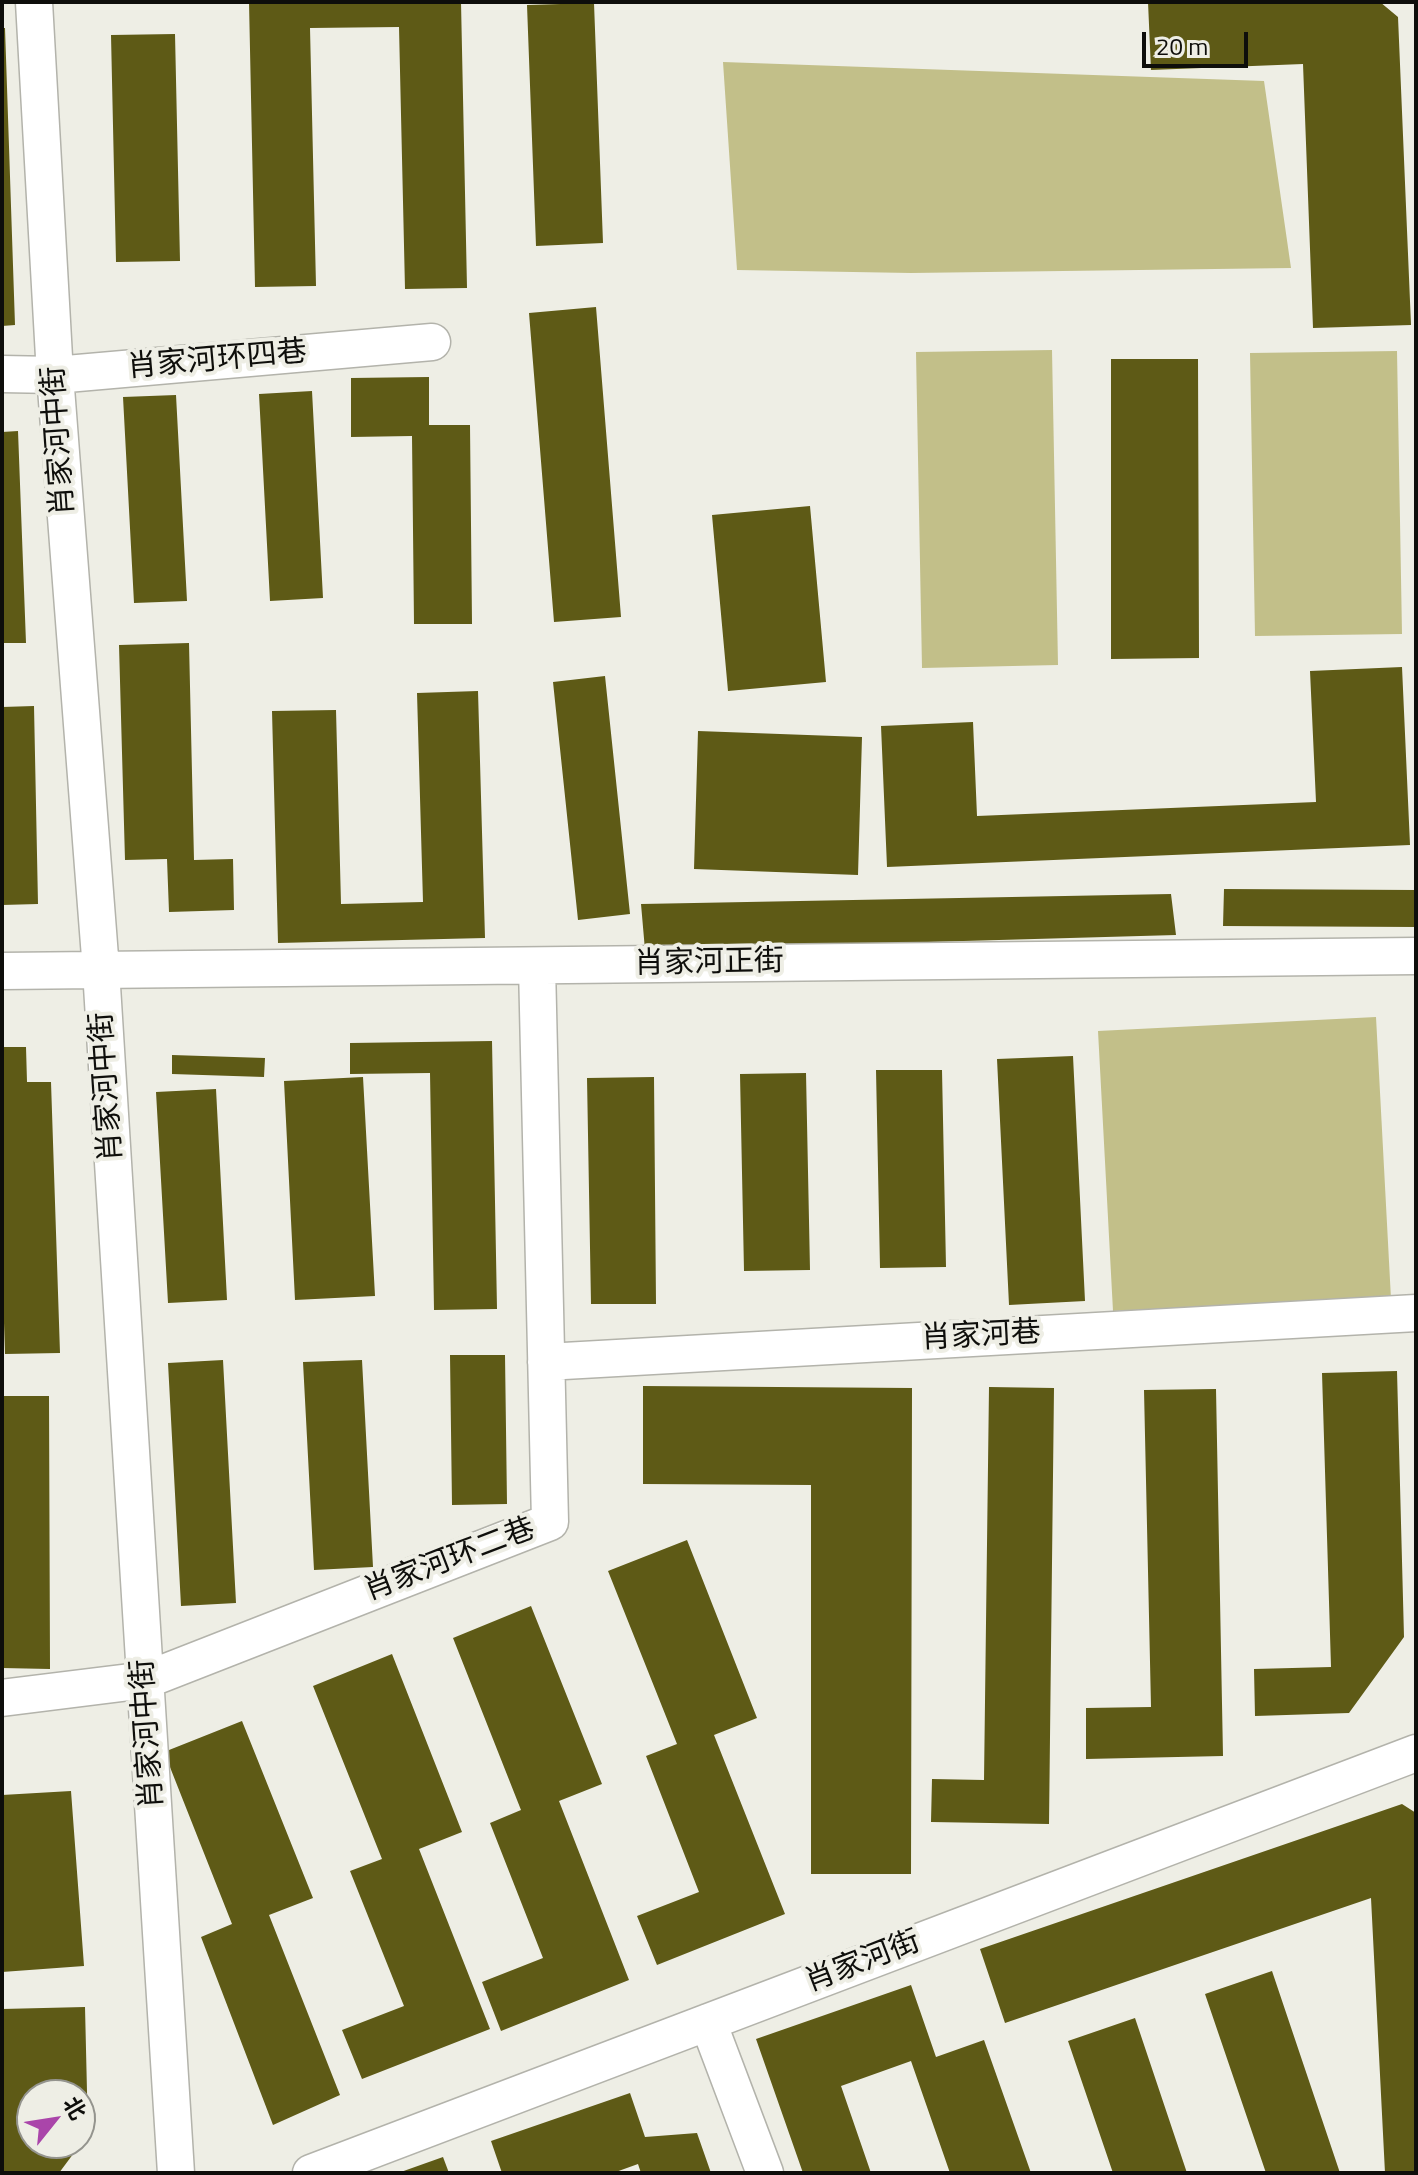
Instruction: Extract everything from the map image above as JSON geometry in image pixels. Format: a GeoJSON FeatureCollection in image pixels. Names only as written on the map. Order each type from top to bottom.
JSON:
{"type":"FeatureCollection","features":[{"type":"Feature","properties":{"kind":"street","name":"肖家河中街"},"geometry":{"type":"LineString","coordinates":[[34,2],[55,375],[101,970],[176,2173]]}},
{"type":"Feature","properties":{"kind":"street","name":"肖家河环四巷"},"geometry":{"type":"LineString","coordinates":[[2,374],[55,375],[432,342]]}},
{"type":"Feature","properties":{"kind":"street","name":"肖家河正街"},"geometry":{"type":"LineString","coordinates":[[2,971],[1416,956]]}},
{"type":"Feature","properties":{"kind":"street","name":"肖家河环二巷"},"geometry":{"type":"LineString","coordinates":[[2,1698],[146,1680],[550,1522],[537,966]]}},
{"type":"Feature","properties":{"kind":"street","name":"肖家河巷"},"geometry":{"type":"LineString","coordinates":[[546,1362],[1416,1313]]}},
{"type":"Feature","properties":{"kind":"street","name":"肖家河街"},"geometry":{"type":"LineString","coordinates":[[311,2173],[1416,1753]]}},
{"type":"Feature","properties":{"kind":"street"},"geometry":{"type":"LineString","coordinates":[[708,2022],[765,2173]]}},
{"type":"Feature","properties":{"kind":"shaded area"},"geometry":{"type":"Polygon","coordinates":[[[723,62],[1264,81],[1291,268],[911,273],[737,270],[723,62]]]}},
{"type":"Feature","properties":{"kind":"shaded area"},"geometry":{"type":"Polygon","coordinates":[[[1052,350],[1058,665],[922,668],[916,352],[1052,350]]]}},
{"type":"Feature","properties":{"kind":"shaded area"},"geometry":{"type":"Polygon","coordinates":[[[1397,351],[1402,634],[1255,636],[1250,353],[1397,351]]]}},
{"type":"Feature","properties":{"kind":"shaded area"},"geometry":{"type":"Polygon","coordinates":[[[1376,1017],[1391,1299],[1113,1311],[1098,1031],[1376,1017]]]}},
{"type":"Feature","properties":{"kind":"building"},"geometry":{"type":"Polygon","coordinates":[[[249,2],[461,2],[467,288],[405,289],[399,27],[310,28],[316,286],[255,287],[249,2]]]}},
{"type":"Feature","properties":{"kind":"building"},"geometry":{"type":"Polygon","coordinates":[[[1148,2],[1380,2],[1398,17],[1411,325],[1313,328],[1303,64],[1151,70],[1148,2]]]}},
{"type":"Feature","properties":{"kind":"building"},"geometry":{"type":"Polygon","coordinates":[[[594,3],[603,243],[536,246],[527,5],[594,3]]]}},
{"type":"Feature","properties":{"kind":"building"},"geometry":{"type":"Polygon","coordinates":[[[2,28],[5,28],[15,325],[2,326],[2,28]]]}},
{"type":"Feature","properties":{"kind":"building"},"geometry":{"type":"Polygon","coordinates":[[[175,34],[180,261],[116,262],[111,35],[175,34]]]}},
{"type":"Feature","properties":{"kind":"building"},"geometry":{"type":"Polygon","coordinates":[[[596,307],[621,617],[554,622],[529,313],[596,307]]]}},
{"type":"Feature","properties":{"kind":"building"},"geometry":{"type":"Polygon","coordinates":[[[1111,359],[1198,359],[1199,658],[1111,659],[1111,359]]]}},
{"type":"Feature","properties":{"kind":"building"},"geometry":{"type":"Polygon","coordinates":[[[429,377],[429,425],[470,425],[472,624],[414,624],[412,436],[351,437],[351,378],[429,377]]]}},
{"type":"Feature","properties":{"kind":"building"},"geometry":{"type":"Polygon","coordinates":[[[312,391],[323,598],[270,601],[259,394],[312,391]]]}},
{"type":"Feature","properties":{"kind":"building"},"geometry":{"type":"Polygon","coordinates":[[[176,395],[187,601],[134,603],[123,397],[176,395]]]}},
{"type":"Feature","properties":{"kind":"building"},"geometry":{"type":"Polygon","coordinates":[[[18,431],[26,643],[2,643],[2,432],[18,431]]]}},
{"type":"Feature","properties":{"kind":"building"},"geometry":{"type":"Polygon","coordinates":[[[810,506],[826,682],[728,691],[712,515],[810,506]]]}},
{"type":"Feature","properties":{"kind":"building"},"geometry":{"type":"Polygon","coordinates":[[[189,643],[194,860],[233,859],[234,910],[169,912],[167,859],[125,860],[119,645],[189,643]]]}},
{"type":"Feature","properties":{"kind":"building"},"geometry":{"type":"Polygon","coordinates":[[[1402,667],[1410,845],[887,867],[881,726],[973,722],[977,816],[1316,802],[1310,671],[1402,667]]]}},
{"type":"Feature","properties":{"kind":"building"},"geometry":{"type":"Polygon","coordinates":[[[605,676],[630,914],[578,920],[553,682],[605,676]]]}},
{"type":"Feature","properties":{"kind":"building"},"geometry":{"type":"Polygon","coordinates":[[[478,691],[485,938],[278,943],[272,711],[336,710],[341,904],[423,902],[417,693],[478,691]]]}},
{"type":"Feature","properties":{"kind":"building"},"geometry":{"type":"Polygon","coordinates":[[[34,706],[38,904],[2,905],[2,707],[34,706]]]}},
{"type":"Feature","properties":{"kind":"building"},"geometry":{"type":"Polygon","coordinates":[[[698,731],[862,737],[858,875],[694,869],[698,731]]]}},
{"type":"Feature","properties":{"kind":"building"},"geometry":{"type":"Polygon","coordinates":[[[1224,889],[1416,890],[1416,927],[1223,926],[1224,889]]]}},
{"type":"Feature","properties":{"kind":"building"},"geometry":{"type":"Polygon","coordinates":[[[1171,894],[1176,935],[645,950],[641,904],[1171,894]]]}},
{"type":"Feature","properties":{"kind":"building"},"geometry":{"type":"Polygon","coordinates":[[[492,1041],[497,1309],[434,1310],[430,1073],[350,1074],[350,1043],[492,1041]]]}},
{"type":"Feature","properties":{"kind":"building"},"geometry":{"type":"Polygon","coordinates":[[[2,1047],[26,1047],[27,1082],[51,1082],[60,1353],[5,1354],[2,1047]]]}},
{"type":"Feature","properties":{"kind":"building"},"geometry":{"type":"Polygon","coordinates":[[[172,1055],[265,1058],[264,1077],[172,1074],[172,1055]]]}},
{"type":"Feature","properties":{"kind":"building"},"geometry":{"type":"Polygon","coordinates":[[[1073,1056],[1085,1301],[1009,1305],[997,1059],[1073,1056]]]}},
{"type":"Feature","properties":{"kind":"building"},"geometry":{"type":"Polygon","coordinates":[[[876,1070],[942,1070],[946,1267],[880,1268],[876,1070]]]}},
{"type":"Feature","properties":{"kind":"building"},"geometry":{"type":"Polygon","coordinates":[[[806,1073],[810,1270],[744,1271],[740,1074],[806,1073]]]}},
{"type":"Feature","properties":{"kind":"building"},"geometry":{"type":"Polygon","coordinates":[[[363,1077],[375,1296],[295,1300],[284,1081],[363,1077]]]}},
{"type":"Feature","properties":{"kind":"building"},"geometry":{"type":"Polygon","coordinates":[[[654,1077],[656,1304],[591,1304],[587,1078],[654,1077]]]}},
{"type":"Feature","properties":{"kind":"building"},"geometry":{"type":"Polygon","coordinates":[[[216,1089],[227,1300],[168,1303],[156,1092],[216,1089]]]}},
{"type":"Feature","properties":{"kind":"building"},"geometry":{"type":"Polygon","coordinates":[[[450,1355],[505,1355],[507,1504],[452,1505],[450,1355]]]}},
{"type":"Feature","properties":{"kind":"building"},"geometry":{"type":"Polygon","coordinates":[[[223,1360],[236,1603],[181,1606],[168,1363],[223,1360]]]}},
{"type":"Feature","properties":{"kind":"building"},"geometry":{"type":"Polygon","coordinates":[[[362,1360],[373,1567],[314,1570],[303,1362],[362,1360]]]}},
{"type":"Feature","properties":{"kind":"building"},"geometry":{"type":"Polygon","coordinates":[[[1397,1371],[1404,1637],[1349,1713],[1255,1716],[1254,1669],[1331,1667],[1322,1373],[1397,1371]]]}},
{"type":"Feature","properties":{"kind":"building"},"geometry":{"type":"Polygon","coordinates":[[[643,1386],[912,1388],[911,1874],[811,1874],[811,1485],[643,1484],[643,1386]]]}},
{"type":"Feature","properties":{"kind":"building"},"geometry":{"type":"Polygon","coordinates":[[[989,1387],[1054,1388],[1049,1824],[931,1822],[932,1779],[984,1780],[989,1387]]]}},
{"type":"Feature","properties":{"kind":"building"},"geometry":{"type":"Polygon","coordinates":[[[1216,1389],[1223,1756],[1086,1759],[1086,1708],[1151,1707],[1144,1390],[1216,1389]]]}},
{"type":"Feature","properties":{"kind":"building"},"geometry":{"type":"Polygon","coordinates":[[[2,1396],[49,1396],[50,1669],[2,1668],[2,1396]]]}},
{"type":"Feature","properties":{"kind":"building"},"geometry":{"type":"Polygon","coordinates":[[[687,1540],[757,1718],[714,1735],[785,1914],[657,1965],[637,1916],[699,1892],[646,1756],[677,1744],[608,1571],[687,1540]]]}},
{"type":"Feature","properties":{"kind":"building"},"geometry":{"type":"Polygon","coordinates":[[[531,1606],[602,1784],[559,1801],[629,1980],[501,2031],[482,1982],[543,1958],[490,1823],[521,1810],[453,1638],[531,1606]]]}},
{"type":"Feature","properties":{"kind":"building"},"geometry":{"type":"Polygon","coordinates":[[[392,1654],[462,1832],[419,1849],[490,2029],[362,2079],[342,2030],[404,2006],[350,1871],[382,1859],[313,1686],[392,1654]]]}},
{"type":"Feature","properties":{"kind":"building"},"geometry":{"type":"Polygon","coordinates":[[[242,1721],[313,1898],[269,1915],[340,2095],[273,2125],[201,1937],[232,1924],[164,1752],[242,1721]]]}},
{"type":"Feature","properties":{"kind":"building"},"geometry":{"type":"Polygon","coordinates":[[[71,1791],[84,1966],[2,1972],[2,1795],[71,1791]]]}},
{"type":"Feature","properties":{"kind":"building"},"geometry":{"type":"Polygon","coordinates":[[[1402,1804],[1416,1813],[1416,2173],[1385,2173],[1371,1898],[1005,2023],[980,1949],[1402,1804]]]}},
{"type":"Feature","properties":{"kind":"building"},"geometry":{"type":"Polygon","coordinates":[[[1272,1971],[1340,2173],[1266,2173],[1205,1994],[1272,1971]]]}},
{"type":"Feature","properties":{"kind":"building"},"geometry":{"type":"Polygon","coordinates":[[[911,1985],[936,2057],[984,2040],[1031,2173],[950,2173],[911,2061],[841,2086],[871,2173],[803,2173],[756,2039],[911,1985]]]}},
{"type":"Feature","properties":{"kind":"building"},"geometry":{"type":"Polygon","coordinates":[[[85,2007],[87,2079],[16,2079],[16,2159],[69,2159],[59,2173],[2,2173],[2,2009],[85,2007]]]}},
{"type":"Feature","properties":{"kind":"building"},"geometry":{"type":"Polygon","coordinates":[[[1135,2018],[1187,2173],[1113,2173],[1068,2041],[1135,2018]]]}},
{"type":"Feature","properties":{"kind":"building"},"geometry":{"type":"Polygon","coordinates":[[[630,2093],[645,2137],[697,2133],[711,2173],[641,2173],[638,2164],[613,2173],[502,2173],[491,2141],[630,2093]]]}},
{"type":"Feature","properties":{"kind":"building"},"geometry":{"type":"Polygon","coordinates":[[[443,2157],[449,2173],[398,2173],[443,2157]]]}}]}
